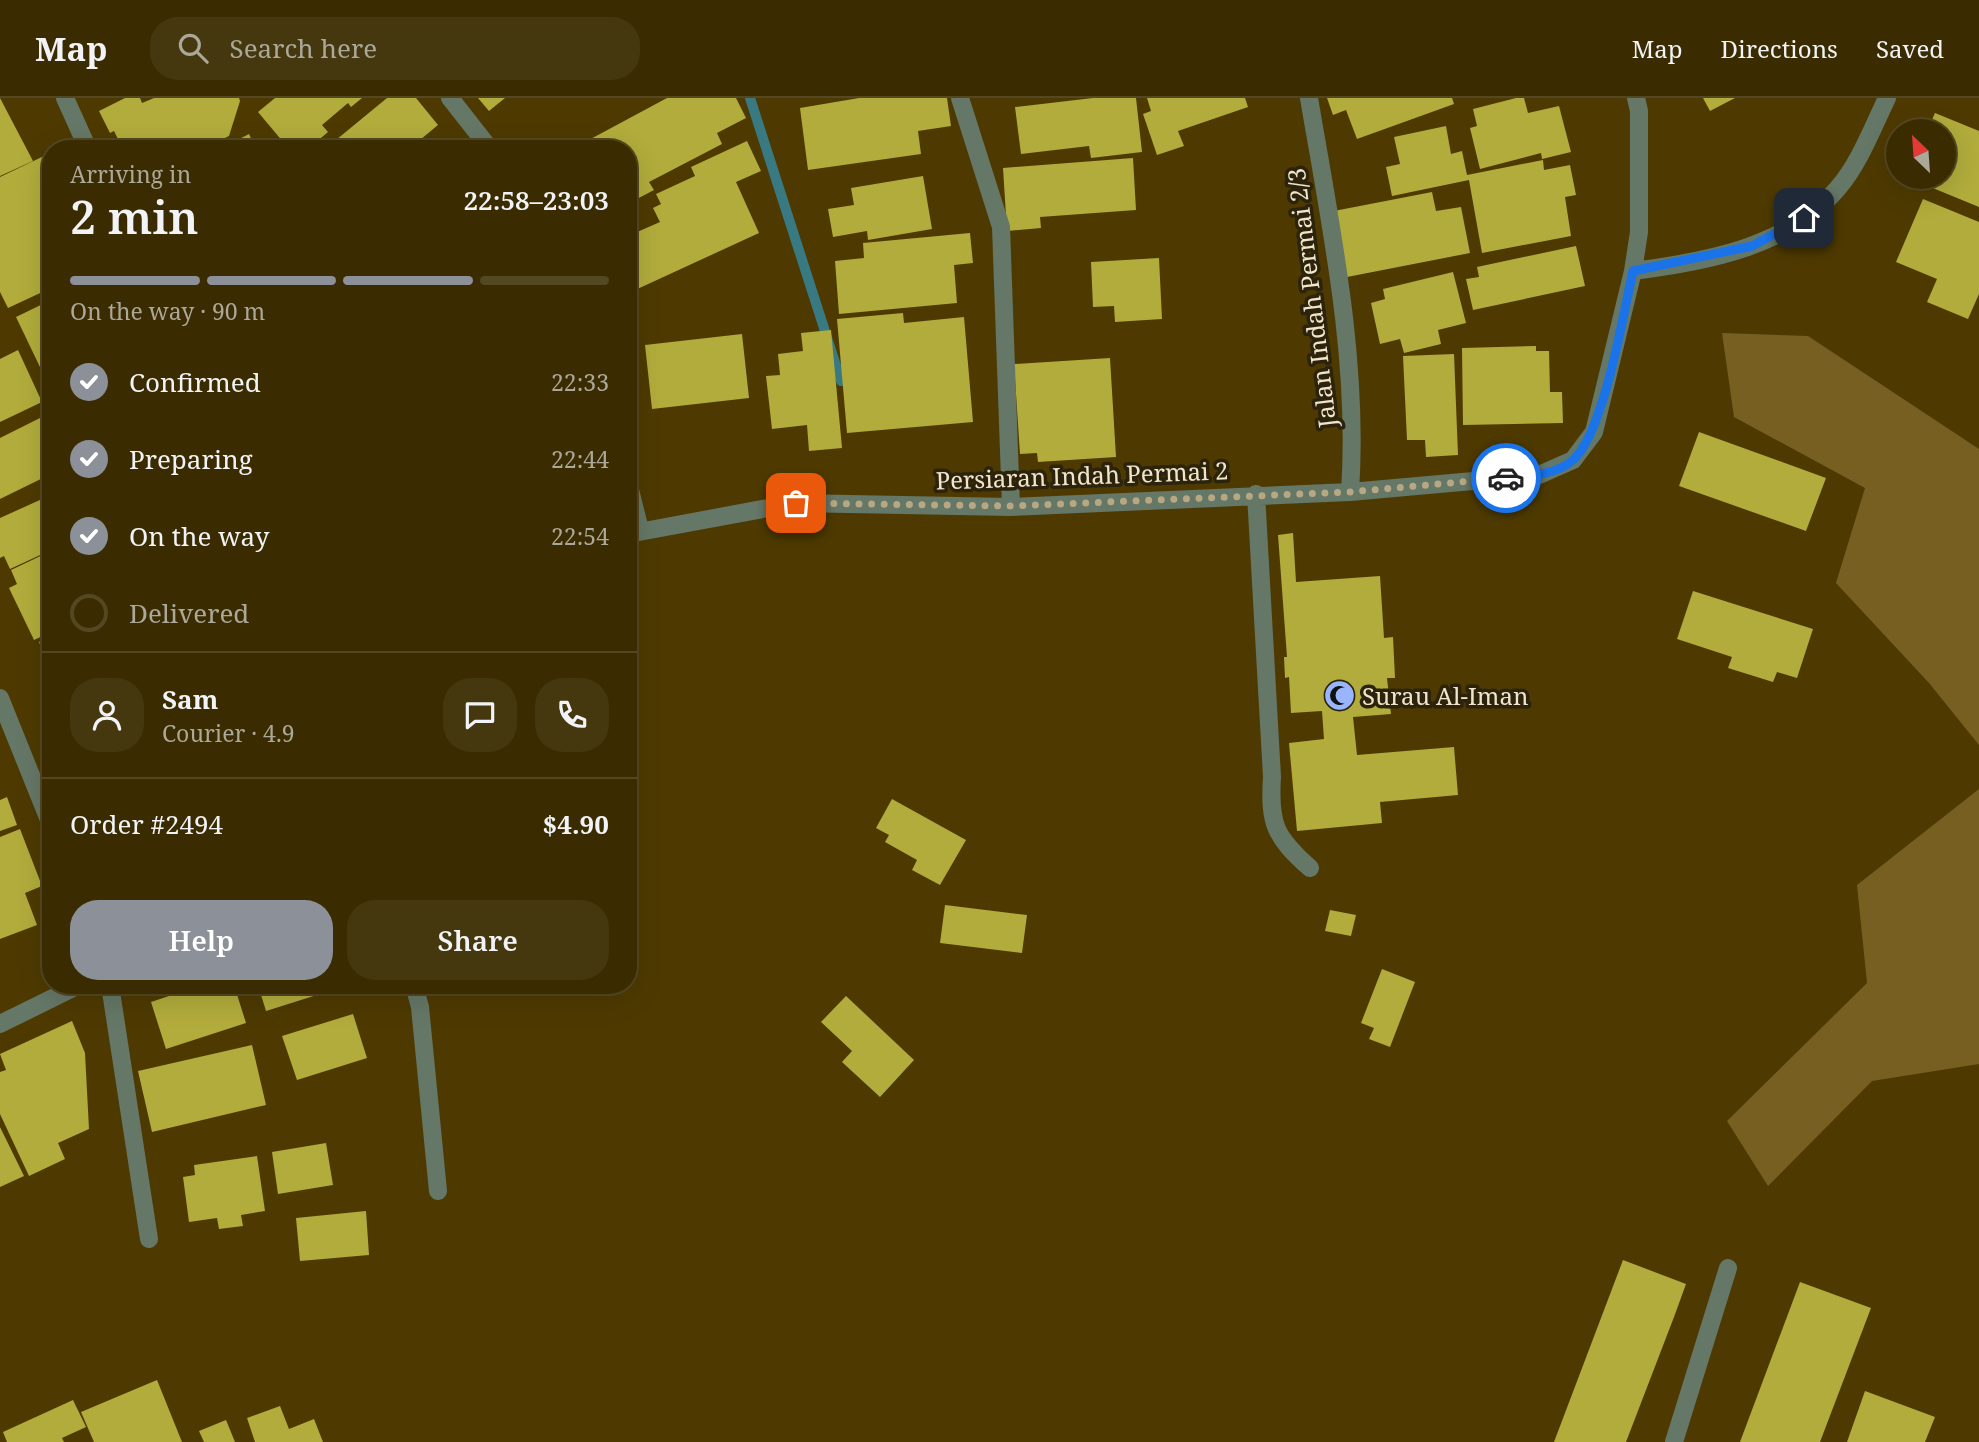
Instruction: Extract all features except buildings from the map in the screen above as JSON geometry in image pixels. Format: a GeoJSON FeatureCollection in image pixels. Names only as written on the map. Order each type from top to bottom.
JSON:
{"type":"FeatureCollection","features":[{"type":"Feature","properties":{"kind":"street"},"geometry":{"type":"LineString","coordinates":[[65,98],[84,140]]}},
{"type":"Feature","properties":{"kind":"street"},"geometry":{"type":"LineString","coordinates":[[450,98],[483,140]]}},
{"type":"Feature","properties":{"kind":"street"},"geometry":{"type":"LineString","coordinates":[[960,98],[1001,227],[1011,506]]}},
{"type":"Feature","properties":{"kind":"street","name":"Jalan Indah Permai 2/3"},"geometry":{"type":"LineString","coordinates":[[1309,98],[1332,234],[1353,402],[1350,492]]}},
{"type":"Feature","properties":{"kind":"street","name":"Persiaran Indah Permai 2"},"geometry":{"type":"LineString","coordinates":[[637,531],[796,503],[1011,506],[1350,492],[1539,475],[1573,460],[1594,432],[1633,271],[1639,232],[1639,111],[1636,98]]}},
{"type":"Feature","properties":{"kind":"street"},"geometry":{"type":"LineString","coordinates":[[1633,271],[1752,246],[1792,226],[1816,210],[1839,187],[1886,98]]}},
{"type":"Feature","properties":{"kind":"street"},"geometry":{"type":"LineString","coordinates":[[1256,494],[1272,777],[1270,816],[1286,847],[1310,867]]}},
{"type":"Feature","properties":{"kind":"street"},"geometry":{"type":"LineString","coordinates":[[1,703],[42,803]]}},
{"type":"Feature","properties":{"kind":"street"},"geometry":{"type":"LineString","coordinates":[[0,1024],[61,994]]}},
{"type":"Feature","properties":{"kind":"street"},"geometry":{"type":"LineString","coordinates":[[111,994],[149,1238]]}},
{"type":"Feature","properties":{"kind":"street"},"geometry":{"type":"LineString","coordinates":[[416,994],[420,1007],[438,1191]]}},
{"type":"Feature","properties":{"kind":"street"},"geometry":{"type":"LineString","coordinates":[[1674,1442],[1728,1268]]}},
{"type":"Feature","properties":{"kind":"shaded area"},"geometry":{"type":"Polygon","coordinates":[[[1722,333],[1808,336],[1979,449],[1979,745],[1929,683],[1836,583],[1865,488],[1734,417],[1722,333]]]}},
{"type":"Feature","properties":{"kind":"shaded area"},"geometry":{"type":"Polygon","coordinates":[[[1979,789],[1979,1064],[1872,1081],[1768,1186],[1727,1121],[1867,983],[1857,885],[1979,789]]]}},
{"type":"Feature","properties":{"kind":"waterway"},"geometry":{"type":"LineString","coordinates":[[750,98],[841,381]]}},
{"type":"Feature","properties":{"kind":"way so far"},"geometry":{"type":"LineString","coordinates":[[796,503],[1011,506],[1270,493],[1350,492],[1506,478]]}},
{"type":"Feature","properties":{"kind":"place","name":"Surau Al-Iman"},"geometry":{"type":"Point","coordinates":[1339,695]}},
{"type":"Feature","properties":{"kind":"route"},"geometry":{"type":"LineString","coordinates":[[1506,478],[1539,475],[1573,460],[1594,432],[1633,271],[1718,256],[1752,246],[1804,218]]}}]}
